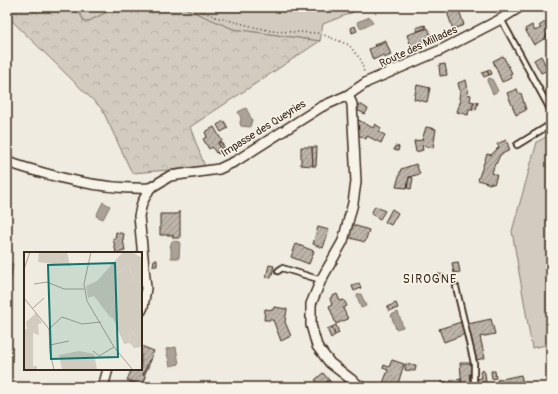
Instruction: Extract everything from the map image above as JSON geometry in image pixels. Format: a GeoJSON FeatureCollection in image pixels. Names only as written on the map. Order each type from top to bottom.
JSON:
{"type":"FeatureCollection","features":[{"type":"Feature","properties":{"kind":"street","name":"Route des Millades"},"geometry":{"type":"LineString","coordinates":[[348,95],[367,82],[441,50],[501,19],[520,7]]}},
{"type":"Feature","properties":{"kind":"street","name":"Impasse des Queyries"},"geometry":{"type":"LineString","coordinates":[[150,188],[170,176],[219,169],[320,107],[348,95]]}},
{"type":"Feature","properties":{"kind":"street"},"geometry":{"type":"LineString","coordinates":[[348,95],[352,104],[356,174],[353,203],[343,241],[321,280],[312,304],[311,324],[317,346],[330,363],[361,387]]}},
{"type":"Feature","properties":{"kind":"street"},"geometry":{"type":"LineString","coordinates":[[7,162],[50,175],[77,181],[119,187],[150,188],[142,203],[139,216],[146,288],[142,310]]}},
{"type":"Feature","properties":{"kind":"street"},"geometry":{"type":"LineString","coordinates":[[103,387],[108,370]]}},
{"type":"Feature","properties":{"kind":"lane"},"geometry":{"type":"LineString","coordinates":[[501,19],[551,111]]}},
{"type":"Feature","properties":{"kind":"lane"},"geometry":{"type":"LineString","coordinates":[[517,145],[548,126],[551,121]]}},
{"type":"Feature","properties":{"kind":"lane"},"geometry":{"type":"LineString","coordinates":[[278,271],[282,268],[321,280]]}},
{"type":"Feature","properties":{"kind":"lane"},"geometry":{"type":"LineString","coordinates":[[456,287],[474,363],[474,387]]}},
{"type":"Feature","properties":{"kind":"path"},"geometry":{"type":"LineString","coordinates":[[193,7],[216,16],[271,31],[319,33],[349,45],[361,60],[367,82]]}},
{"type":"Feature","properties":{"kind":"green space"},"geometry":{"type":"Polygon","coordinates":[[[7,7],[76,7],[85,23],[117,7],[182,7],[233,29],[320,41],[190,127],[205,167],[132,173],[102,109],[7,16],[7,7]]]}},
{"type":"Feature","properties":{"kind":"green space"},"geometry":{"type":"Polygon","coordinates":[[[76,7],[117,7],[85,23],[76,7]]]}},
{"type":"Feature","properties":{"kind":"green space"},"geometry":{"type":"Polygon","coordinates":[[[182,7],[366,7],[323,24],[320,41],[233,29],[182,7]]]}},
{"type":"Feature","properties":{"kind":"green space"},"geometry":{"type":"Polygon","coordinates":[[[551,134],[551,344],[532,348],[512,231],[537,142],[551,134]]]}},
{"type":"Feature","properties":{"kind":"green space"},"geometry":{"type":"Polygon","coordinates":[[[7,263],[13,264],[7,302],[7,263]]]}},
{"type":"Feature","properties":{"kind":"shaded area"},"geometry":{"type":"Polygon","coordinates":[[[370,17],[373,23],[360,28],[357,22],[370,17]]]}},
{"type":"Feature","properties":{"kind":"shaded area"},"geometry":{"type":"Polygon","coordinates":[[[489,78],[492,79],[498,91],[493,94],[487,81],[489,78]]]}},
{"type":"Feature","properties":{"kind":"shaded area"},"geometry":{"type":"Polygon","coordinates":[[[246,108],[252,120],[250,127],[241,126],[240,123],[241,118],[238,112],[246,108]]]}},
{"type":"Feature","properties":{"kind":"shaded area"},"geometry":{"type":"Polygon","coordinates":[[[103,202],[110,206],[103,219],[96,216],[103,202]]]}},
{"type":"Feature","properties":{"kind":"shaded area"},"geometry":{"type":"Polygon","coordinates":[[[172,241],[180,242],[179,258],[171,258],[170,247],[172,241]]]}},
{"type":"Feature","properties":{"kind":"shaded area"},"geometry":{"type":"Polygon","coordinates":[[[358,294],[361,294],[366,306],[361,308],[357,296],[358,294]]]}},
{"type":"Feature","properties":{"kind":"shaded area"},"geometry":{"type":"Polygon","coordinates":[[[398,312],[403,327],[396,329],[391,315],[398,312]]]}},
{"type":"Feature","properties":{"kind":"shaded area"},"geometry":{"type":"Polygon","coordinates":[[[176,347],[179,364],[170,366],[166,349],[176,347]]]}},
{"type":"Feature","properties":{"kind":"building"},"geometry":{"type":"Polygon","coordinates":[[[445,7],[450,7],[451,10],[447,12],[445,7]]]}},
{"type":"Feature","properties":{"kind":"building"},"geometry":{"type":"Polygon","coordinates":[[[450,7],[458,7],[464,25],[453,29],[447,12],[451,10],[450,7]]]}},
{"type":"Feature","properties":{"kind":"building"},"geometry":{"type":"Polygon","coordinates":[[[545,22],[551,32],[546,35],[547,37],[534,45],[525,29],[532,25],[535,31],[541,28],[539,26],[545,22]]]}},
{"type":"Feature","properties":{"kind":"building"},"geometry":{"type":"Polygon","coordinates":[[[425,25],[426,28],[418,31],[416,28],[425,25]]]}},
{"type":"Feature","properties":{"kind":"building"},"geometry":{"type":"Polygon","coordinates":[[[355,26],[357,31],[352,33],[351,28],[355,26]]]}},
{"type":"Feature","properties":{"kind":"building"},"geometry":{"type":"Polygon","coordinates":[[[428,28],[432,39],[411,46],[407,35],[428,28]]]}},
{"type":"Feature","properties":{"kind":"building"},"geometry":{"type":"Polygon","coordinates":[[[385,40],[386,42],[375,47],[374,45],[385,40]]]}},
{"type":"Feature","properties":{"kind":"building"},"geometry":{"type":"Polygon","coordinates":[[[386,42],[391,55],[384,58],[383,55],[373,60],[369,49],[386,42]]]}},
{"type":"Feature","properties":{"kind":"building"},"geometry":{"type":"Polygon","coordinates":[[[503,56],[512,73],[510,74],[512,78],[502,82],[493,61],[503,56]]]}},
{"type":"Feature","properties":{"kind":"building"},"geometry":{"type":"Polygon","coordinates":[[[541,56],[548,70],[541,73],[534,60],[541,56]]]}},
{"type":"Feature","properties":{"kind":"building"},"geometry":{"type":"Polygon","coordinates":[[[547,63],[550,68],[548,70],[545,64],[547,63]]]}},
{"type":"Feature","properties":{"kind":"building"},"geometry":{"type":"Polygon","coordinates":[[[445,64],[447,75],[440,76],[439,65],[445,64]]]}},
{"type":"Feature","properties":{"kind":"building"},"geometry":{"type":"Polygon","coordinates":[[[490,69],[492,74],[489,75],[487,70],[490,69]]]}},
{"type":"Feature","properties":{"kind":"building"},"geometry":{"type":"Polygon","coordinates":[[[487,71],[489,75],[484,77],[482,73],[487,71]]]}},
{"type":"Feature","properties":{"kind":"building"},"geometry":{"type":"Polygon","coordinates":[[[466,80],[468,90],[467,94],[471,95],[470,101],[474,102],[472,109],[469,109],[468,115],[457,112],[461,99],[459,99],[460,91],[458,83],[466,80]]]}},
{"type":"Feature","properties":{"kind":"building"},"geometry":{"type":"Polygon","coordinates":[[[417,85],[430,88],[427,102],[414,99],[417,85]]]}},
{"type":"Feature","properties":{"kind":"building"},"geometry":{"type":"Polygon","coordinates":[[[517,89],[519,94],[521,93],[526,110],[516,115],[507,93],[517,89]]]}},
{"type":"Feature","properties":{"kind":"building"},"geometry":{"type":"Polygon","coordinates":[[[474,102],[478,102],[476,110],[472,109],[474,102]]]}},
{"type":"Feature","properties":{"kind":"building"},"geometry":{"type":"Polygon","coordinates":[[[360,104],[368,109],[365,114],[357,110],[360,104]]]}},
{"type":"Feature","properties":{"kind":"building"},"geometry":{"type":"Polygon","coordinates":[[[355,118],[373,128],[375,124],[381,128],[379,132],[385,135],[381,143],[367,136],[366,139],[355,133],[355,118]]]}},
{"type":"Feature","properties":{"kind":"building"},"geometry":{"type":"Polygon","coordinates":[[[224,121],[228,128],[221,132],[217,125],[224,121]]]}},
{"type":"Feature","properties":{"kind":"building"},"geometry":{"type":"Polygon","coordinates":[[[214,127],[222,141],[218,143],[222,149],[216,153],[212,147],[209,149],[203,139],[207,137],[205,132],[214,127]]]}},
{"type":"Feature","properties":{"kind":"building"},"geometry":{"type":"Polygon","coordinates":[[[426,127],[436,129],[433,148],[422,145],[423,150],[416,152],[414,141],[422,140],[426,127]]]}},
{"type":"Feature","properties":{"kind":"building"},"geometry":{"type":"Polygon","coordinates":[[[506,140],[510,150],[500,155],[496,164],[495,163],[492,173],[497,175],[494,184],[478,180],[487,154],[491,155],[499,147],[497,144],[506,140]]]}},
{"type":"Feature","properties":{"kind":"building"},"geometry":{"type":"Polygon","coordinates":[[[221,142],[225,149],[218,154],[217,152],[222,149],[218,143],[221,142]]]}},
{"type":"Feature","properties":{"kind":"building"},"geometry":{"type":"Polygon","coordinates":[[[395,146],[399,147],[398,151],[394,150],[395,146]]]}},
{"type":"Feature","properties":{"kind":"building"},"geometry":{"type":"Polygon","coordinates":[[[301,147],[312,147],[313,166],[301,165],[301,147]]]}},
{"type":"Feature","properties":{"kind":"building"},"geometry":{"type":"Polygon","coordinates":[[[312,147],[317,147],[316,166],[313,166],[312,147]]]}},
{"type":"Feature","properties":{"kind":"building"},"geometry":{"type":"Polygon","coordinates":[[[416,164],[420,174],[409,177],[407,188],[396,187],[401,169],[416,164]]]}},
{"type":"Feature","properties":{"kind":"building"},"geometry":{"type":"Polygon","coordinates":[[[409,177],[413,178],[411,189],[407,188],[409,177]]]}},
{"type":"Feature","properties":{"kind":"building"},"geometry":{"type":"Polygon","coordinates":[[[375,206],[385,211],[380,219],[371,214],[375,206]]]}},
{"type":"Feature","properties":{"kind":"building"},"geometry":{"type":"Polygon","coordinates":[[[392,209],[398,213],[391,225],[385,222],[392,209]]]}},
{"type":"Feature","properties":{"kind":"building"},"geometry":{"type":"Polygon","coordinates":[[[178,212],[180,212],[180,238],[173,238],[173,235],[160,235],[160,214],[178,214],[178,212]]]}},
{"type":"Feature","properties":{"kind":"building"},"geometry":{"type":"Polygon","coordinates":[[[350,224],[369,230],[365,242],[347,237],[350,224]]]}},
{"type":"Feature","properties":{"kind":"building"},"geometry":{"type":"Polygon","coordinates":[[[318,227],[329,230],[323,248],[313,244],[318,227]]]}},
{"type":"Feature","properties":{"kind":"building"},"geometry":{"type":"Polygon","coordinates":[[[116,232],[124,234],[123,239],[125,251],[116,252],[113,238],[115,239],[116,232]]]}},
{"type":"Feature","properties":{"kind":"building"},"geometry":{"type":"Polygon","coordinates":[[[296,244],[314,251],[309,264],[291,257],[296,244]]]}},
{"type":"Feature","properties":{"kind":"building"},"geometry":{"type":"Polygon","coordinates":[[[154,260],[157,260],[157,266],[153,266],[154,260]]]}},
{"type":"Feature","properties":{"kind":"building"},"geometry":{"type":"Polygon","coordinates":[[[458,262],[460,272],[454,273],[452,263],[458,262]]]}},
{"type":"Feature","properties":{"kind":"building"},"geometry":{"type":"Polygon","coordinates":[[[269,265],[274,266],[271,278],[266,277],[269,265]]]}},
{"type":"Feature","properties":{"kind":"building"},"geometry":{"type":"Polygon","coordinates":[[[438,274],[445,275],[444,280],[437,278],[438,274]]]}},
{"type":"Feature","properties":{"kind":"building"},"geometry":{"type":"Polygon","coordinates":[[[359,283],[361,288],[354,291],[352,286],[359,283]]]}},
{"type":"Feature","properties":{"kind":"building"},"geometry":{"type":"Polygon","coordinates":[[[337,294],[340,301],[344,300],[347,306],[343,308],[348,319],[336,324],[329,306],[332,305],[330,299],[331,297],[337,294]]]}},
{"type":"Feature","properties":{"kind":"building"},"geometry":{"type":"Polygon","coordinates":[[[396,303],[398,308],[389,311],[387,307],[396,303]]]}},
{"type":"Feature","properties":{"kind":"building"},"geometry":{"type":"Polygon","coordinates":[[[274,307],[287,309],[285,322],[291,336],[281,341],[273,320],[264,320],[265,309],[273,310],[274,307]]]}},
{"type":"Feature","properties":{"kind":"building"},"geometry":{"type":"Polygon","coordinates":[[[491,319],[495,334],[480,337],[485,358],[476,360],[468,324],[491,319]]]}},
{"type":"Feature","properties":{"kind":"building"},"geometry":{"type":"Polygon","coordinates":[[[461,322],[465,334],[444,342],[439,329],[461,322]]]}},
{"type":"Feature","properties":{"kind":"building"},"geometry":{"type":"Polygon","coordinates":[[[336,325],[339,333],[335,335],[332,327],[336,325]]]}},
{"type":"Feature","properties":{"kind":"building"},"geometry":{"type":"Polygon","coordinates":[[[332,327],[335,335],[331,338],[327,329],[332,327]]]}},
{"type":"Feature","properties":{"kind":"building"},"geometry":{"type":"Polygon","coordinates":[[[142,346],[154,351],[143,375],[146,377],[142,386],[127,380],[131,371],[130,370],[142,370],[142,346]]]}},
{"type":"Feature","properties":{"kind":"building"},"geometry":{"type":"Polygon","coordinates":[[[149,360],[151,360],[144,376],[143,375],[149,360]]]}},
{"type":"Feature","properties":{"kind":"building"},"geometry":{"type":"Polygon","coordinates":[[[392,360],[404,364],[397,387],[384,387],[382,386],[388,370],[383,368],[384,365],[389,367],[392,360]]]}},
{"type":"Feature","properties":{"kind":"building"},"geometry":{"type":"Polygon","coordinates":[[[460,363],[472,363],[472,374],[469,374],[471,387],[462,387],[460,363]]]}},
{"type":"Feature","properties":{"kind":"building"},"geometry":{"type":"Polygon","coordinates":[[[405,364],[416,365],[415,371],[405,370],[405,364]]]}},
{"type":"Feature","properties":{"kind":"building"},"geometry":{"type":"Polygon","coordinates":[[[483,370],[485,373],[486,383],[475,383],[475,379],[482,378],[480,372],[483,370]]]}},
{"type":"Feature","properties":{"kind":"building"},"geometry":{"type":"Polygon","coordinates":[[[491,371],[495,371],[496,378],[492,379],[491,371]]]}},
{"type":"Feature","properties":{"kind":"building"},"geometry":{"type":"Polygon","coordinates":[[[323,373],[329,380],[321,387],[315,380],[323,373]]]}},
{"type":"Feature","properties":{"kind":"building"},"geometry":{"type":"Polygon","coordinates":[[[521,375],[524,387],[498,387],[497,380],[521,375]]]}},
{"type":"Feature","properties":{"kind":"building"},"geometry":{"type":"Polygon","coordinates":[[[461,379],[461,387],[442,387],[442,381],[451,383],[451,380],[461,379]]]}},
{"type":"Feature","properties":{"kind":"building"},"geometry":{"type":"Polygon","coordinates":[[[329,380],[333,384],[329,387],[321,387],[329,380]]]}},
{"type":"Feature","properties":{"kind":"building"},"geometry":{"type":"Polygon","coordinates":[[[131,381],[139,385],[138,387],[129,386],[131,381]]]}},
{"type":"Feature","properties":{"kind":"building"},"geometry":{"type":"Polygon","coordinates":[[[475,383],[486,383],[486,387],[475,387],[475,383]]]}},
{"type":"Feature","properties":{"kind":"district","name":"SIROGNE"},"geometry":{"type":"Point","coordinates":[430,279]}}]}
